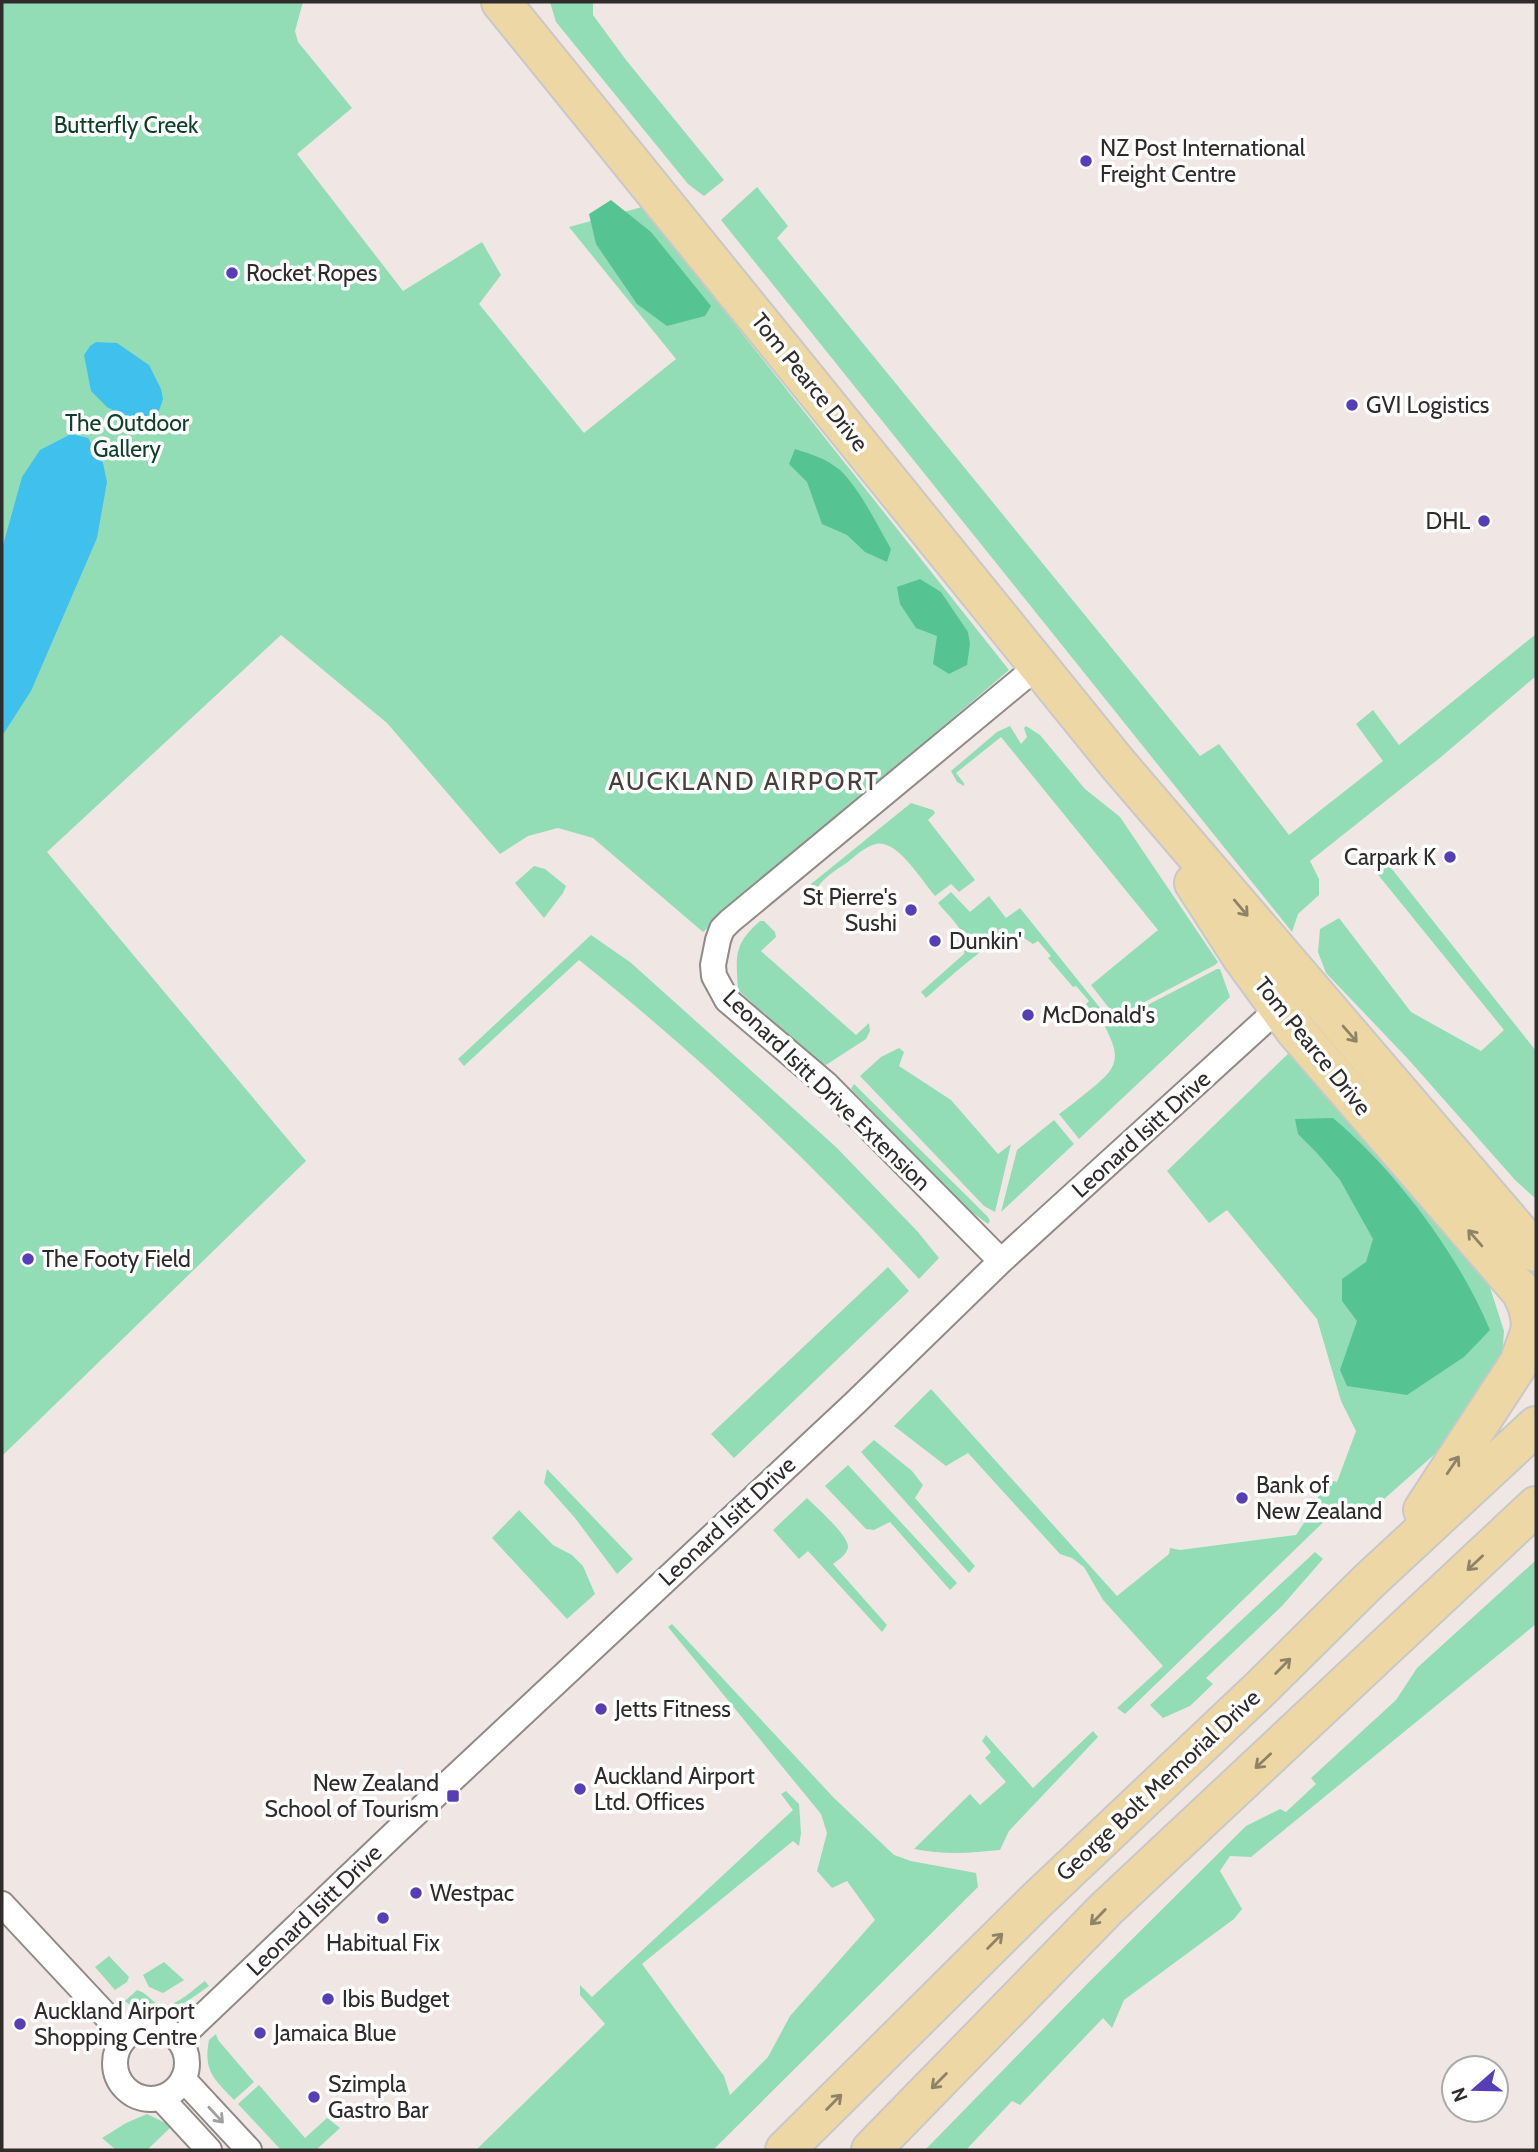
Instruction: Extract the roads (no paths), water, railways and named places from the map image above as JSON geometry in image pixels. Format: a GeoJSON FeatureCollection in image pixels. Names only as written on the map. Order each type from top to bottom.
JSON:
{"type":"FeatureCollection","features":[{"type":"Feature","properties":{"kind":"main road","name":"Tom Pearce Drive"},"geometry":{"type":"LineString","coordinates":[[501,2],[1117,763],[1485,1189],[1536,1252]]}},
{"type":"Feature","properties":{"kind":"main road","name":"Tom Pearce Drive"},"geometry":{"type":"LineString","coordinates":[[1117,763],[1241,956],[1295,1030],[1528,1299]]}},
{"type":"Feature","properties":{"kind":"main road"},"geometry":{"type":"LineString","coordinates":[[1485,1189],[1536,1227]]}},
{"type":"Feature","properties":{"kind":"main road"},"geometry":{"type":"LineString","coordinates":[[1388,1563],[1519,1363],[1530,1332],[1528,1299]]}},
{"type":"Feature","properties":{"kind":"main road","name":"George Bolt Memorial Drive"},"geometry":{"type":"LineString","coordinates":[[785,2150],[1035,1901],[1262,1688],[1388,1563],[1536,1426]]}},
{"type":"Feature","properties":{"kind":"main road"},"geometry":{"type":"LineString","coordinates":[[871,2150],[1106,1909],[1533,1512]]}},
{"type":"Feature","properties":{"kind":"street","name":"Leonard Isitt Drive Extension"},"geometry":{"type":"LineString","coordinates":[[1001,1261],[827,1085],[727,1000],[713,976],[713,965],[722,929],[730,921],[1039,665]]}},
{"type":"Feature","properties":{"kind":"street","name":"Leonard Isitt Drive"},"geometry":{"type":"LineString","coordinates":[[179,2039],[847,1410],[1001,1261],[1279,1008]]}},
{"type":"Feature","properties":{"kind":"street"},"geometry":{"type":"LineString","coordinates":[[2,1904],[103,2012],[124,2039]]}},
{"type":"Feature","properties":{"kind":"street"},"geometry":{"type":"LineString","coordinates":[[151,2026],[161,2028],[179,2039],[187,2060],[183,2079],[172,2092],[161,2098],[141,2098],[124,2086],[115,2067],[115,2057],[124,2039],[131,2032],[151,2026]]}},
{"type":"Feature","properties":{"kind":"street"},"geometry":{"type":"LineString","coordinates":[[183,2079],[249,2150]]}},
{"type":"Feature","properties":{"kind":"street"},"geometry":{"type":"LineString","coordinates":[[161,2098],[209,2150]]}},
{"type":"Feature","properties":{"kind":"water"},"geometry":{"type":"Polygon","coordinates":[[[96,342],[117,343],[149,365],[163,399],[157,417],[139,425],[107,407],[91,391],[84,355],[96,342]]]}},
{"type":"Feature","properties":{"kind":"water"},"geometry":{"type":"Polygon","coordinates":[[[71,434],[88,438],[103,463],[107,482],[97,538],[31,691],[2,736],[2,549],[22,477],[40,450],[71,434]]]}},
{"type":"Feature","properties":{"kind":"place","name":"NZ Post International Freight Centre"},"geometry":{"type":"Point","coordinates":[1086,161]}},
{"type":"Feature","properties":{"kind":"place","name":"Rocket Ropes"},"geometry":{"type":"Point","coordinates":[232,273]}},
{"type":"Feature","properties":{"kind":"place","name":"GVI Logistics"},"geometry":{"type":"Point","coordinates":[1352,405]}},
{"type":"Feature","properties":{"kind":"place","name":"DHL"},"geometry":{"type":"Point","coordinates":[1484,521]}},
{"type":"Feature","properties":{"kind":"place","name":"Carpark K"},"geometry":{"type":"Point","coordinates":[1450,857]}},
{"type":"Feature","properties":{"kind":"place","name":"St Pierre's Sushi"},"geometry":{"type":"Point","coordinates":[911,910]}},
{"type":"Feature","properties":{"kind":"place","name":"Dunkin'"},"geometry":{"type":"Point","coordinates":[935,941]}},
{"type":"Feature","properties":{"kind":"place","name":"McDonald's"},"geometry":{"type":"Point","coordinates":[1028,1015]}},
{"type":"Feature","properties":{"kind":"place","name":"The Footy Field"},"geometry":{"type":"Point","coordinates":[28,1259]}},
{"type":"Feature","properties":{"kind":"place","name":"Bank of New Zealand"},"geometry":{"type":"Point","coordinates":[1242,1498]}},
{"type":"Feature","properties":{"kind":"place","name":"Jetts Fitness"},"geometry":{"type":"Point","coordinates":[601,1709]}},
{"type":"Feature","properties":{"kind":"place","name":"Auckland Airport Ltd. Offices"},"geometry":{"type":"Point","coordinates":[580,1789]}},
{"type":"Feature","properties":{"kind":"place","name":"New Zealand School of Tourism"},"geometry":{"type":"Point","coordinates":[453,1796]}},
{"type":"Feature","properties":{"kind":"place","name":"Westpac"},"geometry":{"type":"Point","coordinates":[416,1893]}},
{"type":"Feature","properties":{"kind":"place","name":"Habitual Fix"},"geometry":{"type":"Point","coordinates":[383,1918]}},
{"type":"Feature","properties":{"kind":"place","name":"Ibis Budget"},"geometry":{"type":"Point","coordinates":[328,1999]}},
{"type":"Feature","properties":{"kind":"place","name":"Auckland Airport Shopping Centre"},"geometry":{"type":"Point","coordinates":[20,2024]}},
{"type":"Feature","properties":{"kind":"place","name":"Jamaica Blue"},"geometry":{"type":"Point","coordinates":[260,2033]}},
{"type":"Feature","properties":{"kind":"place","name":"Szimpla Gastro Bar"},"geometry":{"type":"Point","coordinates":[314,2097]}},
{"type":"Feature","properties":{"kind":"district","name":"AUCKLAND AIRPORT"},"geometry":{"type":"Point","coordinates":[744,781]}},
{"type":"Feature","properties":{"kind":"park label","name":"Butterfly Creek"},"geometry":{"type":"Point","coordinates":[126,125]}},
{"type":"Feature","properties":{"kind":"park label","name":"The Outdoor Gallery"},"geometry":{"type":"Point","coordinates":[127,436]}}]}
